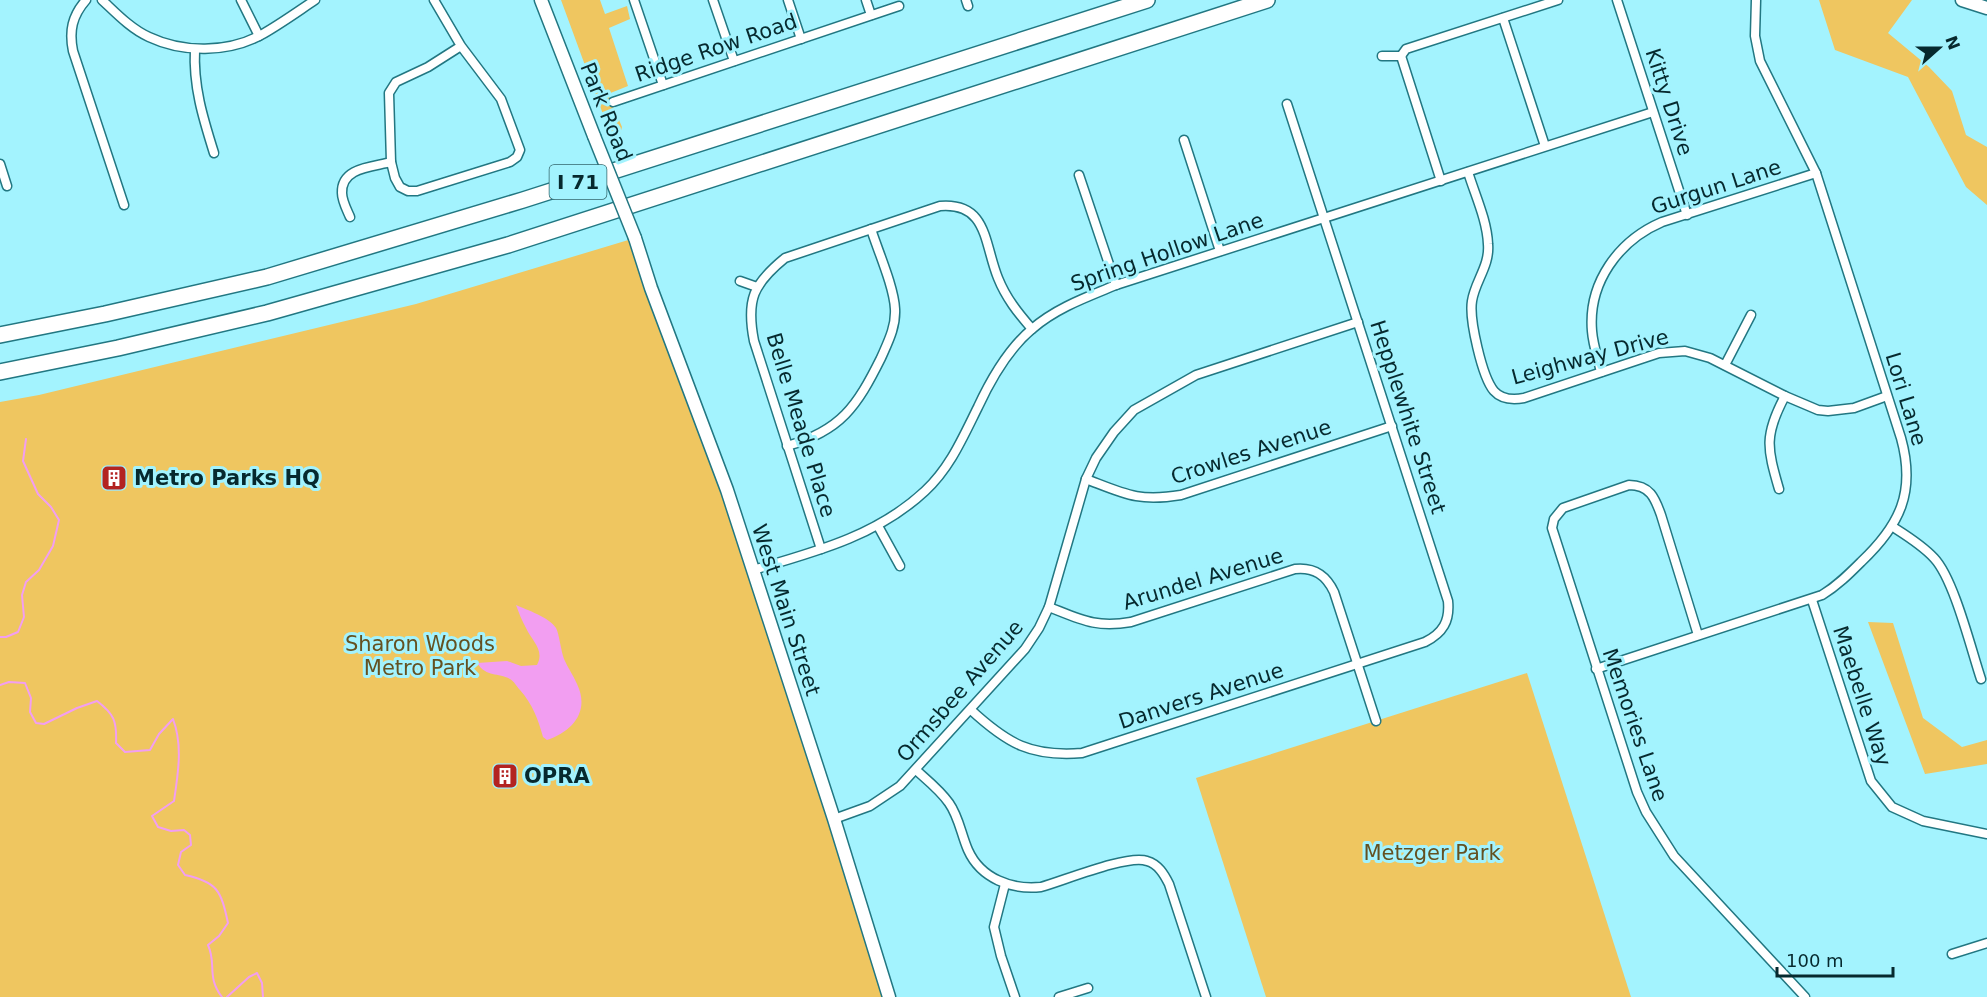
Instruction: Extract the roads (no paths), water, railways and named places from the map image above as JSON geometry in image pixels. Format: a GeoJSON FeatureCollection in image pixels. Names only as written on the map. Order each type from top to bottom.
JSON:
{"type":"FeatureCollection","features":[{"type":"Feature","properties":{"kind":"highway","name":"I 71"},"geometry":{"type":"LineString","coordinates":[[0,335],[267,277],[523,200],[1148,0]]}},
{"type":"Feature","properties":{"kind":"highway","name":"I 71"},"geometry":{"type":"LineString","coordinates":[[0,372],[118,348],[267,313],[508,245],[1268,0]]}},
{"type":"Feature","properties":{"kind":"main road","name":"Park Road"},"geometry":{"type":"LineString","coordinates":[[541,0],[635,238]]}},
{"type":"Feature","properties":{"kind":"main road"},"geometry":{"type":"LineString","coordinates":[[1962,0],[1987,8]]}},
{"type":"Feature","properties":{"kind":"main road","name":"West Main Street"},"geometry":{"type":"LineString","coordinates":[[635,238],[651,288],[727,490],[889,997]]}},
{"type":"Feature","properties":{"kind":"street"},"geometry":{"type":"LineString","coordinates":[[86,0],[76,13],[71,27],[73,51],[124,205]]}},
{"type":"Feature","properties":{"kind":"street"},"geometry":{"type":"LineString","coordinates":[[102,0],[128,24],[150,38],[195,49],[228,47],[259,36],[315,0]]}},
{"type":"Feature","properties":{"kind":"street"},"geometry":{"type":"LineString","coordinates":[[242,0],[259,36]]}},
{"type":"Feature","properties":{"kind":"street"},"geometry":{"type":"LineString","coordinates":[[434,0],[461,46],[501,99],[520,150],[510,162],[408,191],[400,187],[391,162],[389,93],[396,81],[428,67],[461,46]]}},
{"type":"Feature","properties":{"kind":"street"},"geometry":{"type":"LineString","coordinates":[[634,0],[663,85]]}},
{"type":"Feature","properties":{"kind":"street"},"geometry":{"type":"LineString","coordinates":[[713,0],[734,61]]}},
{"type":"Feature","properties":{"kind":"street"},"geometry":{"type":"LineString","coordinates":[[788,0],[801,39]]}},
{"type":"Feature","properties":{"kind":"street"},"geometry":{"type":"LineString","coordinates":[[866,0],[871,15]]}},
{"type":"Feature","properties":{"kind":"street"},"geometry":{"type":"LineString","coordinates":[[1382,56],[1401,56],[1407,49],[1558,0]]}},
{"type":"Feature","properties":{"kind":"street","name":"Kitty Drive"},"geometry":{"type":"LineString","coordinates":[[1617,0],[1687,215]]}},
{"type":"Feature","properties":{"kind":"street","name":"Lori Lane"},"geometry":{"type":"LineString","coordinates":[[1596,669],[1698,634],[1812,600],[1834,588],[1880,544],[1893,527],[1902,509],[1907,476],[1905,451],[1816,173],[1760,61],[1755,36],[1755,0]]}},
{"type":"Feature","properties":{"kind":"street","name":"Ridge Row Road"},"geometry":{"type":"LineString","coordinates":[[613,102],[899,6]]}},
{"type":"Feature","properties":{"kind":"street"},"geometry":{"type":"LineString","coordinates":[[1503,18],[1545,146]]}},
{"type":"Feature","properties":{"kind":"street"},"geometry":{"type":"LineString","coordinates":[[195,49],[195,86],[199,108],[214,153]]}},
{"type":"Feature","properties":{"kind":"street"},"geometry":{"type":"LineString","coordinates":[[1401,56],[1441,181]]}},
{"type":"Feature","properties":{"kind":"street","name":"Hepplewhite Street"},"geometry":{"type":"LineString","coordinates":[[1287,104],[1448,601],[1449,614],[1444,627]]}},
{"type":"Feature","properties":{"kind":"street","name":"Spring Hollow Lane"},"geometry":{"type":"LineString","coordinates":[[753,570],[849,540],[878,526],[926,490],[957,452],[982,399],[1004,360],[1032,329],[1072,303],[1116,285],[1653,112]]}},
{"type":"Feature","properties":{"kind":"street"},"geometry":{"type":"LineString","coordinates":[[1184,140],[1220,251]]}},
{"type":"Feature","properties":{"kind":"street"},"geometry":{"type":"LineString","coordinates":[[350,217],[342,195],[344,183],[351,173],[391,162]]}},
{"type":"Feature","properties":{"kind":"street"},"geometry":{"type":"LineString","coordinates":[[0,164],[7,186]]}},
{"type":"Feature","properties":{"kind":"street","name":"Leighway Drive"},"geometry":{"type":"LineString","coordinates":[[1468,172],[1488,243],[1487,262],[1472,301],[1471,321],[1488,380],[1493,390],[1502,397],[1513,400],[1524,398],[1659,353],[1685,351],[1710,358],[1810,408],[1828,411],[1854,408],[1887,396]]}},
{"type":"Feature","properties":{"kind":"street","name":"Gurgun Lane"},"geometry":{"type":"LineString","coordinates":[[1601,372],[1594,344],[1592,312],[1597,290],[1606,270],[1624,246],[1642,232],[1662,222],[1816,173]]}},
{"type":"Feature","properties":{"kind":"street"},"geometry":{"type":"LineString","coordinates":[[1079,175],[1116,285]]}},
{"type":"Feature","properties":{"kind":"street","name":"Belle Meade Place"},"geometry":{"type":"LineString","coordinates":[[821,549],[754,341],[750,321],[751,305],[757,287],[765,274],[785,258],[940,206],[955,205],[969,210],[979,221],[998,278],[1012,306],[1032,329]]}},
{"type":"Feature","properties":{"kind":"street"},"geometry":{"type":"LineString","coordinates":[[787,446],[821,433],[852,408],[864,393],[891,335],[895,309],[871,229]]}},
{"type":"Feature","properties":{"kind":"street"},"geometry":{"type":"LineString","coordinates":[[740,281],[757,287]]}},
{"type":"Feature","properties":{"kind":"street"},"geometry":{"type":"LineString","coordinates":[[1725,365],[1750,315]]}},
{"type":"Feature","properties":{"kind":"street","name":"Ormsbee Avenue"},"geometry":{"type":"LineString","coordinates":[[834,819],[870,806],[900,786],[1024,649],[1039,628],[1049,607],[1086,479],[1102,449],[1134,410],[1196,375],[1358,322]]}},
{"type":"Feature","properties":{"kind":"street"},"geometry":{"type":"LineString","coordinates":[[1779,489],[1768,441],[1770,429],[1785,396]]}},
{"type":"Feature","properties":{"kind":"street","name":"Crowles Avenue"},"geometry":{"type":"LineString","coordinates":[[1086,479],[1135,497],[1157,499],[1181,495],[1392,426]]}},
{"type":"Feature","properties":{"kind":"street","name":"Memories Lane"},"geometry":{"type":"LineString","coordinates":[[1698,634],[1661,515],[1654,496],[1648,490],[1629,485],[1563,508],[1554,519],[1552,528],[1637,792],[1674,856],[1805,997]]}},
{"type":"Feature","properties":{"kind":"street"},"geometry":{"type":"LineString","coordinates":[[878,526],[900,566]]}},
{"type":"Feature","properties":{"kind":"street"},"geometry":{"type":"LineString","coordinates":[[1893,527],[1935,559],[1950,584],[1981,679]]}},
{"type":"Feature","properties":{"kind":"street","name":"Arundel Avenue"},"geometry":{"type":"LineString","coordinates":[[1049,607],[1089,622],[1110,626],[1131,622],[1295,569],[1311,570],[1319,573],[1330,584],[1376,721]]}},
{"type":"Feature","properties":{"kind":"street","name":"Maebelle Way"},"geometry":{"type":"LineString","coordinates":[[1812,600],[1871,781],[1892,807],[1923,821],[1987,834]]}},
{"type":"Feature","properties":{"kind":"street","name":"Danvers Avenue"},"geometry":{"type":"LineString","coordinates":[[971,710],[995,732],[1024,747],[1050,754],[1082,753],[1425,642],[1436,636],[1444,627]]}},
{"type":"Feature","properties":{"kind":"street"},"geometry":{"type":"LineString","coordinates":[[916,770],[949,803],[967,849],[975,861],[994,879],[1005,884],[1028,888],[1041,887],[1130,860],[1147,861],[1161,869],[1169,884],[1206,997]]}},
{"type":"Feature","properties":{"kind":"street"},"geometry":{"type":"LineString","coordinates":[[1005,884],[994,927],[1015,997]]}},
{"type":"Feature","properties":{"kind":"street"},"geometry":{"type":"LineString","coordinates":[[1952,954],[1987,943]]}},
{"type":"Feature","properties":{"kind":"street"},"geometry":{"type":"LineString","coordinates":[[1059,997],[1088,988]]}},
{"type":"Feature","properties":{"kind":"waterway"},"geometry":{"type":"LineString","coordinates":[[0,637],[18,632],[24,617],[22,595],[26,582],[39,570],[53,546],[59,520],[51,507],[38,494],[23,461],[26,439]]}},
{"type":"Feature","properties":{"kind":"waterway"},"geometry":{"type":"LineString","coordinates":[[0,685],[9,682],[25,683],[31,698],[30,712],[36,723],[44,724],[97,701],[113,719],[116,743],[125,752],[150,750],[159,734],[173,719],[179,749],[174,801],[152,816],[158,827],[171,831],[184,830],[190,835],[191,845],[181,852],[178,865],[185,875],[204,881],[216,889],[220,895],[228,923],[219,936],[208,945],[211,952],[214,983],[222,997]]}},
{"type":"Feature","properties":{"kind":"waterway"},"geometry":{"type":"LineString","coordinates":[[227,997],[249,977],[257,973],[262,983],[263,997]]}},
{"type":"Feature","properties":{"kind":"place","name":"Metro Parks HQ"},"geometry":{"type":"Point","coordinates":[114,478]}},
{"type":"Feature","properties":{"kind":"place","name":"OPRA"},"geometry":{"type":"Point","coordinates":[505,776]}},
{"type":"Feature","properties":{"kind":"park label","name":"Sharon Woods Metro Park"},"geometry":{"type":"Point","coordinates":[420,656]}},
{"type":"Feature","properties":{"kind":"park label","name":"Metzger Park"},"geometry":{"type":"Point","coordinates":[1432,853]}}]}
